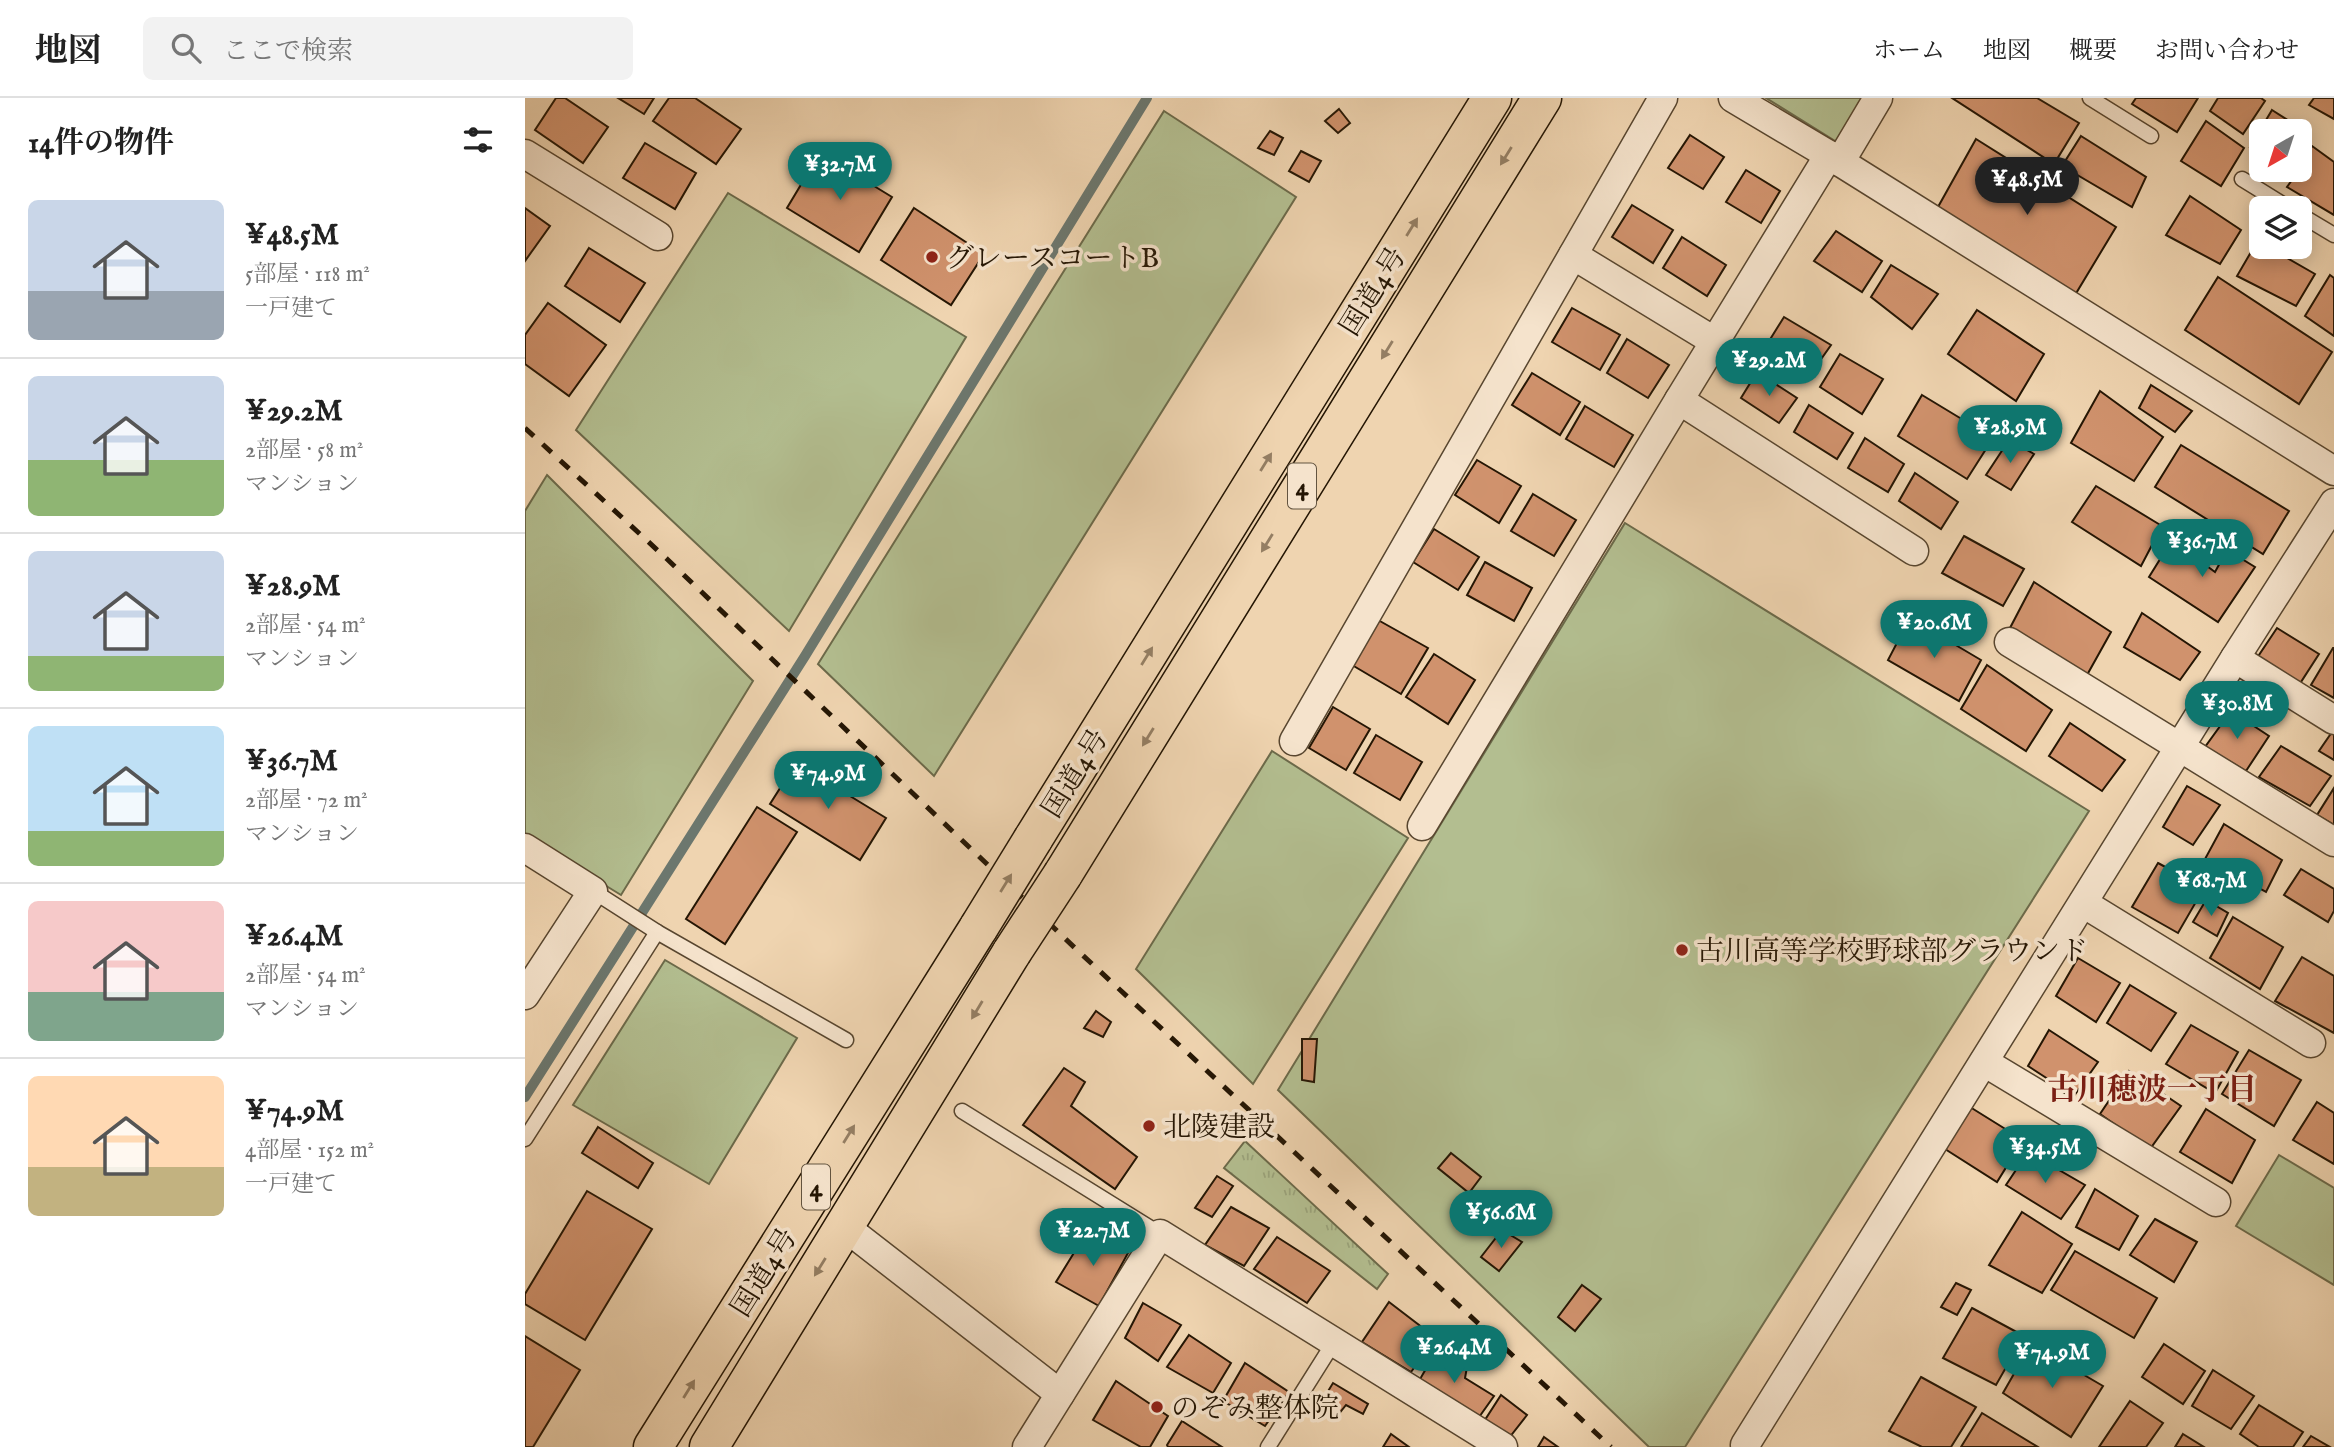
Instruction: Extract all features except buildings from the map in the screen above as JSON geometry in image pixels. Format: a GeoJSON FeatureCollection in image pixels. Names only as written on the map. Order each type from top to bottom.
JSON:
{"type":"FeatureCollection","features":[{"type":"Feature","properties":{"kind":"highway","name":"国道4号"},"geometry":{"type":"LineString","coordinates":[[653,1447],[979,928],[1492,98]]}},
{"type":"Feature","properties":{"kind":"highway","name":"国道4号"},"geometry":{"type":"LineString","coordinates":[[709,1447],[1012,952],[1063,874],[1542,98]]}},
{"type":"Feature","properties":{"kind":"street"},"geometry":{"type":"LineString","coordinates":[[1294,741],[1663,98]]}},
{"type":"Feature","properties":{"kind":"street"},"geometry":{"type":"LineString","coordinates":[[1733,98],[1835,158],[2334,471]]}},
{"type":"Feature","properties":{"kind":"street"},"geometry":{"type":"LineString","coordinates":[[1422,826],[1714,341],[1878,98]]}},
{"type":"Feature","properties":{"kind":"street"},"geometry":{"type":"LineString","coordinates":[[525,154],[657,236]]}},
{"type":"Feature","properties":{"kind":"street"},"geometry":{"type":"LineString","coordinates":[[1573,255],[1714,341]]}},
{"type":"Feature","properties":{"kind":"street"},"geometry":{"type":"LineString","coordinates":[[1678,400],[1914,551]]}},
{"type":"Feature","properties":{"kind":"street"},"geometry":{"type":"LineString","coordinates":[[1745,1445],[2334,503]]}},
{"type":"Feature","properties":{"kind":"street"},"geometry":{"type":"LineString","coordinates":[[2009,642],[2334,842]]}},
{"type":"Feature","properties":{"kind":"street"},"geometry":{"type":"LineString","coordinates":[[2235,658],[2334,720]]}},
{"type":"Feature","properties":{"kind":"street"},"geometry":{"type":"LineString","coordinates":[[525,848],[604,899],[525,995]]}},
{"type":"Feature","properties":{"kind":"street"},"geometry":{"type":"LineString","coordinates":[[2083,902],[2311,1043]]}},
{"type":"Feature","properties":{"kind":"street"},"geometry":{"type":"LineString","coordinates":[[1984,1062],[2217,1202]]}},
{"type":"Feature","properties":{"kind":"street"},"geometry":{"type":"LineString","coordinates":[[845,1227],[1060,1394]]}},
{"type":"Feature","properties":{"kind":"street"},"geometry":{"type":"LineString","coordinates":[[1027,1447],[1160,1234],[1503,1447]]}},
{"type":"Feature","properties":{"kind":"lane"},"geometry":{"type":"LineString","coordinates":[[2090,98],[2151,136]]}},
{"type":"Feature","properties":{"kind":"lane"},"geometry":{"type":"LineString","coordinates":[[2242,179],[2270,196]]}},
{"type":"Feature","properties":{"kind":"lane"},"geometry":{"type":"LineString","coordinates":[[2312,222],[2334,235]]}},
{"type":"Feature","properties":{"kind":"lane"},"geometry":{"type":"LineString","coordinates":[[604,899],[846,1041]]}},
{"type":"Feature","properties":{"kind":"lane"},"geometry":{"type":"LineString","coordinates":[[525,1139],[652,929]]}},
{"type":"Feature","properties":{"kind":"lane"},"geometry":{"type":"LineString","coordinates":[[962,1111],[1160,1234]]}},
{"type":"Feature","properties":{"kind":"lane"},"geometry":{"type":"LineString","coordinates":[[1268,1447],[1334,1342]]}},
{"type":"Feature","properties":{"kind":"green space"},"geometry":{"type":"Polygon","coordinates":[[[1766,98],[1867,98],[1840,144],[1766,98]]]}},
{"type":"Feature","properties":{"kind":"green space"},"geometry":{"type":"Polygon","coordinates":[[[1164,111],[1296,197],[934,776],[818,664],[1164,111]]]}},
{"type":"Feature","properties":{"kind":"green space"},"geometry":{"type":"Polygon","coordinates":[[[728,193],[966,337],[789,631],[576,430],[728,193]]]}},
{"type":"Feature","properties":{"kind":"green space"},"geometry":{"type":"Polygon","coordinates":[[[547,475],[753,681],[621,895],[525,836],[525,511],[547,475]]]}},
{"type":"Feature","properties":{"kind":"green space","name":"古川高等学校野球部グラウンド"},"geometry":{"type":"Polygon","coordinates":[[[1625,523],[2089,811],[1685,1447],[1649,1447],[1278,1090],[1625,523]]]}},
{"type":"Feature","properties":{"kind":"green space"},"geometry":{"type":"Polygon","coordinates":[[[1272,751],[1408,838],[1253,1084],[1136,969],[1272,751]]]}},
{"type":"Feature","properties":{"kind":"green space"},"geometry":{"type":"Polygon","coordinates":[[[665,960],[797,1038],[709,1184],[573,1105],[665,960]]]}},
{"type":"Feature","properties":{"kind":"green space"},"geometry":{"type":"Polygon","coordinates":[[[1245,1141],[1388,1274],[1377,1289],[1224,1168],[1245,1141]]]}},
{"type":"Feature","properties":{"kind":"green space"},"geometry":{"type":"Polygon","coordinates":[[[2279,1155],[2334,1188],[2334,1285],[2236,1226],[2279,1155]]]}},
{"type":"Feature","properties":{"kind":"waterway"},"geometry":{"type":"LineString","coordinates":[[525,1097],[805,656],[1147,98]]}},
{"type":"Feature","properties":{"kind":"railway"},"geometry":{"type":"LineString","coordinates":[[525,428],[667,559],[1075,948],[1611,1447]]}},
{"type":"Feature","properties":{"kind":"place","name":"グレースコートB"},"geometry":{"type":"Point","coordinates":[932,257]}},
{"type":"Feature","properties":{"kind":"place","name":"古川高等学校野球部グラウンド"},"geometry":{"type":"Point","coordinates":[1682,950]}},
{"type":"Feature","properties":{"kind":"place","name":"北陵建設"},"geometry":{"type":"Point","coordinates":[1149,1126]}},
{"type":"Feature","properties":{"kind":"place","name":"のぞみ整体院"},"geometry":{"type":"Point","coordinates":[1157,1407]}},
{"type":"Feature","properties":{"kind":"district","name":"古川穂波一丁目"},"geometry":{"type":"Point","coordinates":[2152,1089]}}]}
